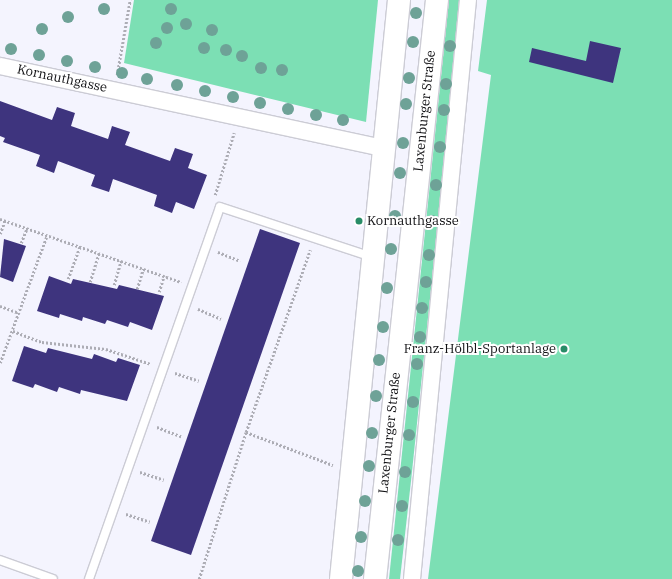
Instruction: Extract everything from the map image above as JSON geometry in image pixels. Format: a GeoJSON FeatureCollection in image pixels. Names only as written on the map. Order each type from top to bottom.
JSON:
{"type":"FeatureCollection","features":[{"type":"Feature","properties":{"kind":"main road"},"geometry":{"type":"LineString","coordinates":[[341,579],[382,148],[399,0]]}},
{"type":"Feature","properties":{"kind":"main road","name":"Laxenburger Straße"},"geometry":{"type":"LineString","coordinates":[[375,579],[436,0]]}},
{"type":"Feature","properties":{"kind":"street"},"geometry":{"type":"LineString","coordinates":[[412,579],[468,0]]}},
{"type":"Feature","properties":{"kind":"street","name":"Kornauthgasse"},"geometry":{"type":"LineString","coordinates":[[0,66],[382,148]]}},
{"type":"Feature","properties":{"kind":"lane"},"geometry":{"type":"LineString","coordinates":[[89,579],[220,207],[372,258]]}},
{"type":"Feature","properties":{"kind":"lane"},"geometry":{"type":"LineString","coordinates":[[0,560],[53,579]]}},
{"type":"Feature","properties":{"kind":"path"},"geometry":{"type":"LineString","coordinates":[[115,91],[130,0]]}},
{"type":"Feature","properties":{"kind":"path"},"geometry":{"type":"LineString","coordinates":[[214,192],[240,118]]}},
{"type":"Feature","properties":{"kind":"path"},"geometry":{"type":"LineString","coordinates":[[0,218],[192,286]]}},
{"type":"Feature","properties":{"kind":"path"},"geometry":{"type":"LineString","coordinates":[[0,234],[5,220]]}},
{"type":"Feature","properties":{"kind":"path"},"geometry":{"type":"LineString","coordinates":[[21,243],[27,228]]}},
{"type":"Feature","properties":{"kind":"path"},"geometry":{"type":"LineString","coordinates":[[0,363],[47,235]]}},
{"type":"Feature","properties":{"kind":"path"},"geometry":{"type":"LineString","coordinates":[[199,579],[246,432],[314,238]]}},
{"type":"Feature","properties":{"kind":"path"},"geometry":{"type":"LineString","coordinates":[[68,279],[80,246]]}},
{"type":"Feature","properties":{"kind":"path"},"geometry":{"type":"LineString","coordinates":[[206,248],[240,261]]}},
{"type":"Feature","properties":{"kind":"path"},"geometry":{"type":"LineString","coordinates":[[90,282],[99,253]]}},
{"type":"Feature","properties":{"kind":"path"},"geometry":{"type":"LineString","coordinates":[[114,285],[121,261]]}},
{"type":"Feature","properties":{"kind":"path"},"geometry":{"type":"LineString","coordinates":[[137,289],[143,269]]}},
{"type":"Feature","properties":{"kind":"path"},"geometry":{"type":"LineString","coordinates":[[159,292],[164,276]]}},
{"type":"Feature","properties":{"kind":"path"},"geometry":{"type":"LineString","coordinates":[[186,305],[221,319]]}},
{"type":"Feature","properties":{"kind":"path"},"geometry":{"type":"LineString","coordinates":[[0,306],[19,313]]}},
{"type":"Feature","properties":{"kind":"path"},"geometry":{"type":"LineString","coordinates":[[13,331],[42,342],[106,349],[199,382]]}},
{"type":"Feature","properties":{"kind":"path"},"geometry":{"type":"LineString","coordinates":[[144,422],[181,436]]}},
{"type":"Feature","properties":{"kind":"path"},"geometry":{"type":"LineString","coordinates":[[246,432],[330,465],[351,465]]}},
{"type":"Feature","properties":{"kind":"path"},"geometry":{"type":"LineString","coordinates":[[128,468],[164,480]]}},
{"type":"Feature","properties":{"kind":"path"},"geometry":{"type":"LineString","coordinates":[[114,509],[150,522]]}},
{"type":"Feature","properties":{"kind":"green space"},"geometry":{"type":"Polygon","coordinates":[[[134,0],[378,0],[366,122],[124,63],[134,0]]]}},
{"type":"Feature","properties":{"kind":"green space"},"geometry":{"type":"Polygon","coordinates":[[[449,0],[461,0],[400,579],[389,579],[449,0]]]}},
{"type":"Feature","properties":{"kind":"green space","name":"Franz-Hölbl-Sportanlage"},"geometry":{"type":"Polygon","coordinates":[[[487,0],[672,0],[672,579],[428,579],[491,75],[478,71],[487,0]]]}},
{"type":"Feature","properties":{"kind":"building"},"geometry":{"type":"Polygon","coordinates":[[[590,41],[621,48],[613,83],[529,62],[532,48],[586,61],[590,41]]]}},
{"type":"Feature","properties":{"kind":"building"},"geometry":{"type":"Polygon","coordinates":[[[0,101],[52,120],[57,107],[75,113],[71,126],[108,139],[112,126],[130,132],[125,145],[170,161],[175,148],[193,154],[188,168],[207,175],[194,209],[176,202],[172,213],[154,206],[157,195],[113,179],[109,192],[91,186],[95,175],[58,161],[54,173],[36,166],[40,155],[3,142],[5,138],[0,136],[0,101]]]}},
{"type":"Feature","properties":{"kind":"building"},"geometry":{"type":"Polygon","coordinates":[[[260,229],[300,243],[191,555],[151,541],[260,229]]]}},
{"type":"Feature","properties":{"kind":"building"},"geometry":{"type":"Polygon","coordinates":[[[4,239],[26,246],[13,282],[0,277],[4,239]]]}},
{"type":"Feature","properties":{"kind":"building"},"geometry":{"type":"Polygon","coordinates":[[[49,276],[71,284],[73,279],[117,289],[119,285],[164,296],[152,330],[130,322],[128,327],[107,320],[105,324],[83,317],[82,321],[60,314],[59,318],[37,311],[49,276]]]}},
{"type":"Feature","properties":{"kind":"building"},"geometry":{"type":"Polygon","coordinates":[[[24,346],[46,353],[48,348],[92,359],[94,354],[116,362],[118,358],[140,365],[127,401],[81,390],[80,394],[59,387],[57,392],[35,384],[33,388],[12,381],[24,346]]]}},
{"type":"Feature","properties":{"kind":"place","name":"Kornauthgasse"},"geometry":{"type":"Point","coordinates":[359,221]}},
{"type":"Feature","properties":{"kind":"place","name":"Franz-Hölbl-Sportanlage"},"geometry":{"type":"Point","coordinates":[564,349]}}]}
